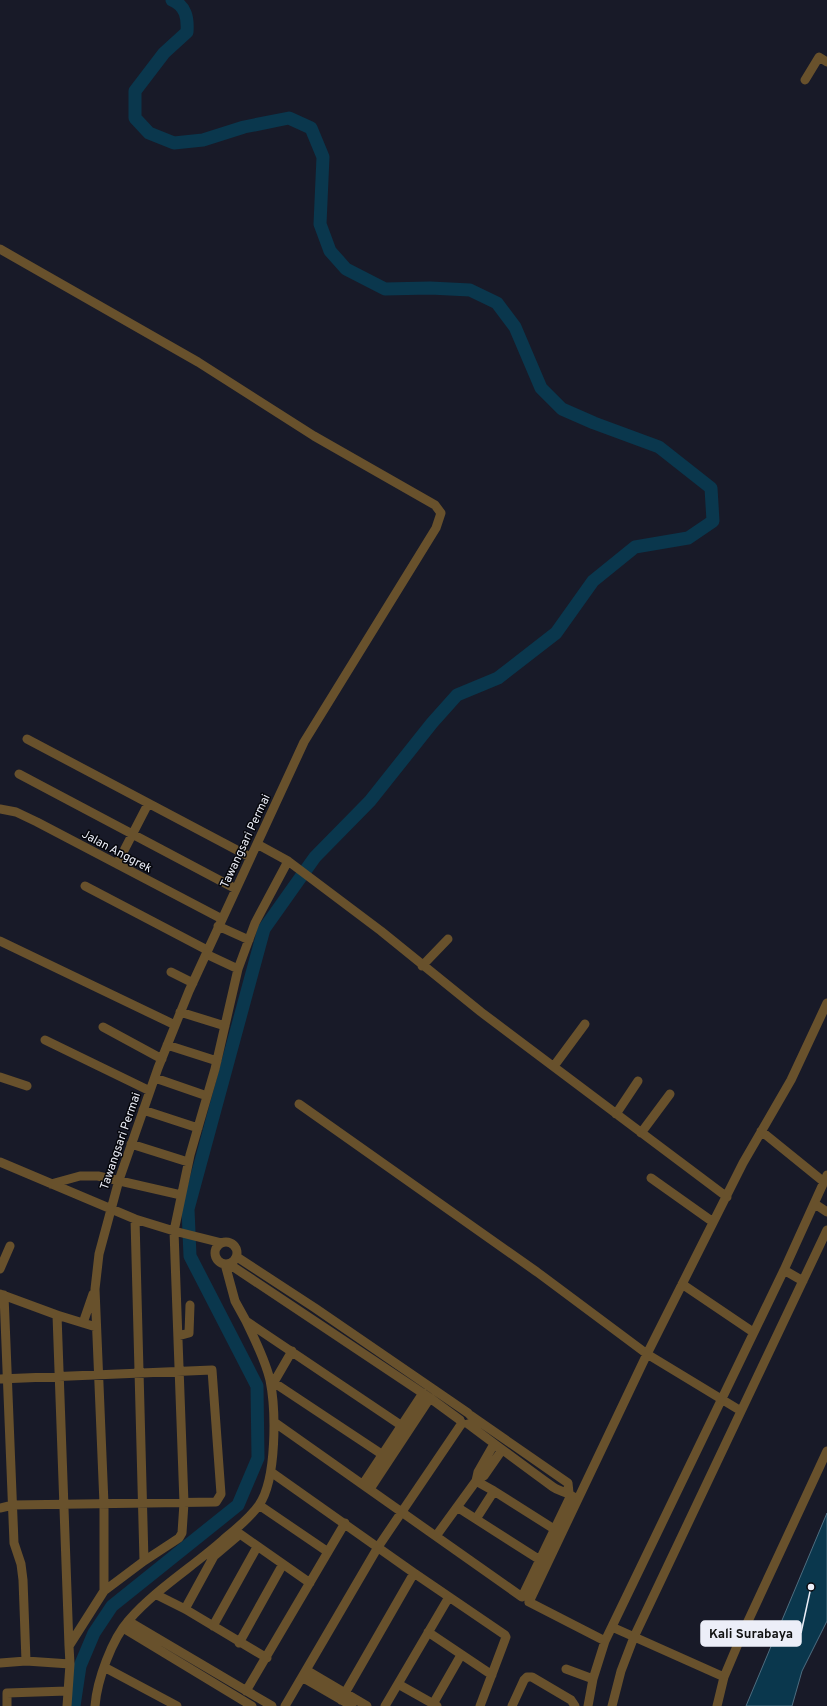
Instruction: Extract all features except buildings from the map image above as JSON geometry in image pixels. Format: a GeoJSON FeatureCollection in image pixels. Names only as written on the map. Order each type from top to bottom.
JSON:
{"type":"FeatureCollection","features":[{"type":"Feature","properties":{"kind":"street"},"geometry":{"type":"LineString","coordinates":[[805,80],[819,57],[827,62]]}},
{"type":"Feature","properties":{"kind":"street","name":"Tawangsari Permai"},"geometry":{"type":"LineString","coordinates":[[0,249],[198,362],[314,436],[435,505],[441,513],[436,528],[304,742],[206,952],[167,1045],[119,1180],[99,1254],[95,1289]]}},
{"type":"Feature","properties":{"kind":"street"},"geometry":{"type":"LineString","coordinates":[[27,739],[250,858]]}},
{"type":"Feature","properties":{"kind":"street"},"geometry":{"type":"LineString","coordinates":[[19,774],[236,889]]}},
{"type":"Feature","properties":{"kind":"street"},"geometry":{"type":"LineString","coordinates":[[117,864],[148,804]]}},
{"type":"Feature","properties":{"kind":"street","name":"Jalan Anggrek"},"geometry":{"type":"LineString","coordinates":[[0,809],[16,812],[117,864],[248,940]]}},
{"type":"Feature","properties":{"kind":"street"},"geometry":{"type":"LineString","coordinates":[[257,844],[290,863],[381,931],[422,966],[727,1197]]}},
{"type":"Feature","properties":{"kind":"street"},"geometry":{"type":"LineString","coordinates":[[68,1646],[104,1591],[181,1536],[184,1503],[178,1336],[177,1232],[181,1195],[188,1162],[217,1061],[238,969],[258,917],[290,863]]}},
{"type":"Feature","properties":{"kind":"street"},"geometry":{"type":"LineString","coordinates":[[85,886],[238,969]]}},
{"type":"Feature","properties":{"kind":"street"},"geometry":{"type":"LineString","coordinates":[[422,966],[448,939]]}},
{"type":"Feature","properties":{"kind":"street"},"geometry":{"type":"LineString","coordinates":[[0,941],[175,1025]]}},
{"type":"Feature","properties":{"kind":"street"},"geometry":{"type":"LineString","coordinates":[[171,972],[193,983]]}},
{"type":"Feature","properties":{"kind":"street"},"geometry":{"type":"LineString","coordinates":[[274,1422],[367,1486],[522,1597],[554,1529],[647,1354],[743,1163],[791,1080],[827,1003]]}},
{"type":"Feature","properties":{"kind":"street"},"geometry":{"type":"LineString","coordinates":[[180,1012],[225,1026]]}},
{"type":"Feature","properties":{"kind":"street"},"geometry":{"type":"LineString","coordinates":[[554,1066],[585,1024]]}},
{"type":"Feature","properties":{"kind":"street"},"geometry":{"type":"LineString","coordinates":[[103,1027],[162,1059]]}},
{"type":"Feature","properties":{"kind":"street"},"geometry":{"type":"LineString","coordinates":[[45,1040],[150,1091]]}},
{"type":"Feature","properties":{"kind":"street"},"geometry":{"type":"LineString","coordinates":[[167,1045],[217,1061]]}},
{"type":"Feature","properties":{"kind":"street"},"geometry":{"type":"LineString","coordinates":[[0,1077],[27,1086]]}},
{"type":"Feature","properties":{"kind":"street"},"geometry":{"type":"LineString","coordinates":[[155,1078],[207,1096]]}},
{"type":"Feature","properties":{"kind":"street"},"geometry":{"type":"LineString","coordinates":[[616,1114],[638,1081]]}},
{"type":"Feature","properties":{"kind":"street"},"geometry":{"type":"LineString","coordinates":[[642,1133],[670,1094]]}},
{"type":"Feature","properties":{"kind":"street"},"geometry":{"type":"LineString","coordinates":[[299,1104],[537,1272],[647,1354],[739,1410]]}},
{"type":"Feature","properties":{"kind":"street"},"geometry":{"type":"LineString","coordinates":[[143,1110],[198,1128]]}},
{"type":"Feature","properties":{"kind":"street"},"geometry":{"type":"LineString","coordinates":[[588,1706],[593,1679],[605,1641],[614,1628],[723,1401],[753,1332],[786,1271],[816,1205],[826,1178],[761,1130]]}},
{"type":"Feature","properties":{"kind":"street"},"geometry":{"type":"LineString","coordinates":[[131,1144],[188,1162]]}},
{"type":"Feature","properties":{"kind":"street"},"geometry":{"type":"LineString","coordinates":[[0,1162],[110,1209],[135,1218],[203,1239],[222,1243],[228,1242],[234,1245],[237,1251],[237,1257]]}},
{"type":"Feature","properties":{"kind":"street"},"geometry":{"type":"LineString","coordinates":[[51,1184],[86,1175],[98,1176],[181,1195]]}},
{"type":"Feature","properties":{"kind":"street"},"geometry":{"type":"LineString","coordinates":[[651,1178],[714,1222]]}},
{"type":"Feature","properties":{"kind":"street"},"geometry":{"type":"LineString","coordinates":[[816,1205],[827,1212]]}},
{"type":"Feature","properties":{"kind":"street"},"geometry":{"type":"LineString","coordinates":[[135,1218],[144,1561]]}},
{"type":"Feature","properties":{"kind":"street"},"geometry":{"type":"LineString","coordinates":[[612,1706],[632,1636],[739,1410],[827,1230]]}},
{"type":"Feature","properties":{"kind":"street"},"geometry":{"type":"LineString","coordinates":[[203,1239],[218,1260],[227,1264],[309,1316],[426,1395],[524,1451],[568,1482],[572,1496],[529,1602],[605,1641]]}},
{"type":"Feature","properties":{"kind":"street"},"geometry":{"type":"LineString","coordinates":[[216,1256],[218,1246],[222,1243]]}},
{"type":"Feature","properties":{"kind":"street"},"geometry":{"type":"LineString","coordinates":[[0,1269],[10,1246]]}},
{"type":"Feature","properties":{"kind":"street"},"geometry":{"type":"LineString","coordinates":[[237,1257],[389,1358],[516,1461],[557,1490],[572,1496]]}},
{"type":"Feature","properties":{"kind":"street"},"geometry":{"type":"LineString","coordinates":[[227,1264],[237,1257]]}},
{"type":"Feature","properties":{"kind":"street"},"geometry":{"type":"LineString","coordinates":[[94,1706],[104,1667],[126,1625],[156,1595],[235,1530],[259,1505],[266,1490],[271,1472],[274,1422],[272,1381],[246,1320],[235,1301],[227,1264]]}},
{"type":"Feature","properties":{"kind":"street"},"geometry":{"type":"LineString","coordinates":[[786,1271],[802,1280]]}},
{"type":"Feature","properties":{"kind":"street"},"geometry":{"type":"LineString","coordinates":[[682,1284],[753,1332]]}},
{"type":"Feature","properties":{"kind":"street"},"geometry":{"type":"LineString","coordinates":[[83,1323],[95,1289]]}},
{"type":"Feature","properties":{"kind":"street"},"geometry":{"type":"LineString","coordinates":[[95,1289],[104,1504],[104,1591]]}},
{"type":"Feature","properties":{"kind":"street"},"geometry":{"type":"LineString","coordinates":[[26,1661],[23,1580],[21,1564],[14,1543],[13,1505],[4,1379],[2,1294],[57,1315],[96,1327]]}},
{"type":"Feature","properties":{"kind":"street"},"geometry":{"type":"LineString","coordinates":[[178,1336],[189,1333],[190,1305]]}},
{"type":"Feature","properties":{"kind":"street"},"geometry":{"type":"LineString","coordinates":[[309,1316],[315,1308]]}},
{"type":"Feature","properties":{"kind":"street"},"geometry":{"type":"LineString","coordinates":[[57,1315],[68,1646],[70,1664],[67,1706]]}},
{"type":"Feature","properties":{"kind":"street"},"geometry":{"type":"LineString","coordinates":[[246,1320],[405,1428]]}},
{"type":"Feature","properties":{"kind":"street"},"geometry":{"type":"LineString","coordinates":[[272,1381],[292,1351]]}},
{"type":"Feature","properties":{"kind":"street"},"geometry":{"type":"LineString","coordinates":[[384,1367],[389,1358]]}},
{"type":"Feature","properties":{"kind":"street"},"geometry":{"type":"LineString","coordinates":[[0,1508],[13,1505],[216,1502],[221,1494],[214,1372],[211,1370],[4,1379]]}},
{"type":"Feature","properties":{"kind":"street"},"geometry":{"type":"LineString","coordinates":[[272,1381],[386,1457]]}},
{"type":"Feature","properties":{"kind":"street"},"geometry":{"type":"LineString","coordinates":[[367,1486],[426,1395]]}},
{"type":"Feature","properties":{"kind":"street"},"geometry":{"type":"LineString","coordinates":[[285,1706],[378,1547],[466,1419]]}},
{"type":"Feature","properties":{"kind":"street"},"geometry":{"type":"LineString","coordinates":[[477,1480],[478,1472],[494,1444]]}},
{"type":"Feature","properties":{"kind":"street"},"geometry":{"type":"LineString","coordinates":[[436,1536],[477,1480],[484,1476],[502,1450]]}},
{"type":"Feature","properties":{"kind":"street"},"geometry":{"type":"LineString","coordinates":[[516,1461],[524,1451]]}},
{"type":"Feature","properties":{"kind":"street"},"geometry":{"type":"LineString","coordinates":[[717,1706],[724,1677],[743,1632],[827,1451]]}},
{"type":"Feature","properties":{"kind":"street"},"geometry":{"type":"LineString","coordinates":[[271,1472],[345,1523],[414,1574],[449,1596],[505,1636],[480,1706]]}},
{"type":"Feature","properties":{"kind":"street"},"geometry":{"type":"LineString","coordinates":[[477,1480],[554,1529]]}},
{"type":"Feature","properties":{"kind":"street"},"geometry":{"type":"LineString","coordinates":[[476,1519],[494,1491]]}},
{"type":"Feature","properties":{"kind":"street"},"geometry":{"type":"LineString","coordinates":[[259,1505],[328,1552]]}},
{"type":"Feature","properties":{"kind":"street"},"geometry":{"type":"LineString","coordinates":[[457,1507],[540,1560]]}},
{"type":"Feature","properties":{"kind":"street"},"geometry":{"type":"LineString","coordinates":[[246,1692],[345,1523]]}},
{"type":"Feature","properties":{"kind":"street"},"geometry":{"type":"LineString","coordinates":[[186,1609],[209,1564],[217,1553],[240,1534],[310,1583]]}},
{"type":"Feature","properties":{"kind":"street"},"geometry":{"type":"LineString","coordinates":[[213,1626],[257,1547]]}},
{"type":"Feature","properties":{"kind":"street"},"geometry":{"type":"LineString","coordinates":[[239,1643],[283,1564]]}},
{"type":"Feature","properties":{"kind":"street"},"geometry":{"type":"LineString","coordinates":[[343,1697],[414,1574]]}},
{"type":"Feature","properties":{"kind":"street"},"geometry":{"type":"LineString","coordinates":[[156,1595],[186,1609],[239,1643],[266,1658]]}},
{"type":"Feature","properties":{"kind":"street"},"geometry":{"type":"LineString","coordinates":[[385,1706],[449,1596]]}},
{"type":"Feature","properties":{"kind":"street"},"geometry":{"type":"LineString","coordinates":[[126,1625],[272,1706]]}},
{"type":"Feature","properties":{"kind":"street"},"geometry":{"type":"LineString","coordinates":[[126,1625],[246,1704]]}},
{"type":"Feature","properties":{"kind":"street"},"geometry":{"type":"LineString","coordinates":[[614,1628],[724,1677]]}},
{"type":"Feature","properties":{"kind":"street"},"geometry":{"type":"LineString","coordinates":[[428,1632],[492,1675]]}},
{"type":"Feature","properties":{"kind":"street"},"geometry":{"type":"LineString","coordinates":[[398,1684],[435,1705],[461,1655]]}},
{"type":"Feature","properties":{"kind":"street"},"geometry":{"type":"LineString","coordinates":[[0,1663],[26,1661],[70,1664]]}},
{"type":"Feature","properties":{"kind":"street"},"geometry":{"type":"LineString","coordinates":[[104,1667],[161,1702],[177,1706]]}},
{"type":"Feature","properties":{"kind":"street"},"geometry":{"type":"LineString","coordinates":[[566,1669],[593,1679]]}},
{"type":"Feature","properties":{"kind":"street"},"geometry":{"type":"LineString","coordinates":[[304,1674],[343,1697],[367,1706]]}},
{"type":"Feature","properties":{"kind":"street"},"geometry":{"type":"LineString","coordinates":[[512,1706],[524,1680],[527,1677],[532,1677],[571,1700],[575,1706]]}},
{"type":"Feature","properties":{"kind":"street"},"geometry":{"type":"LineString","coordinates":[[7,1706],[4,1693],[67,1691]]}},
{"type":"Feature","properties":{"kind":"street"},"geometry":{"type":"LineString","coordinates":[[343,1697],[352,1706]]}},
{"type":"Feature","properties":{"kind":"water"},"geometry":{"type":"Polygon","coordinates":[[[827,1513],[827,1621],[802,1671],[792,1706],[746,1706],[827,1513]]]}},
{"type":"Feature","properties":{"kind":"waterway"},"geometry":{"type":"LineString","coordinates":[[74,1706],[80,1666],[94,1633],[112,1606],[238,1505],[258,1458],[257,1386],[190,1256],[188,1209],[264,929],[315,857],[370,801],[432,723],[457,695],[498,678],[556,633],[593,581],[635,547],[688,538],[713,521],[711,488],[659,447],[594,423],[562,409],[541,388],[515,327],[497,303],[470,290],[430,288],[385,289],[346,269],[330,251],[320,224],[323,157],[311,128],[289,118],[244,127],[203,140],[174,143],[149,133],[135,118],[135,91],[164,53],[187,32],[185,13],[183,9],[172,0]]}},
{"type":"Feature","properties":{"kind":"place","name":"Kali Surabaya"},"geometry":{"type":"Point","coordinates":[811,1587]}}]}
